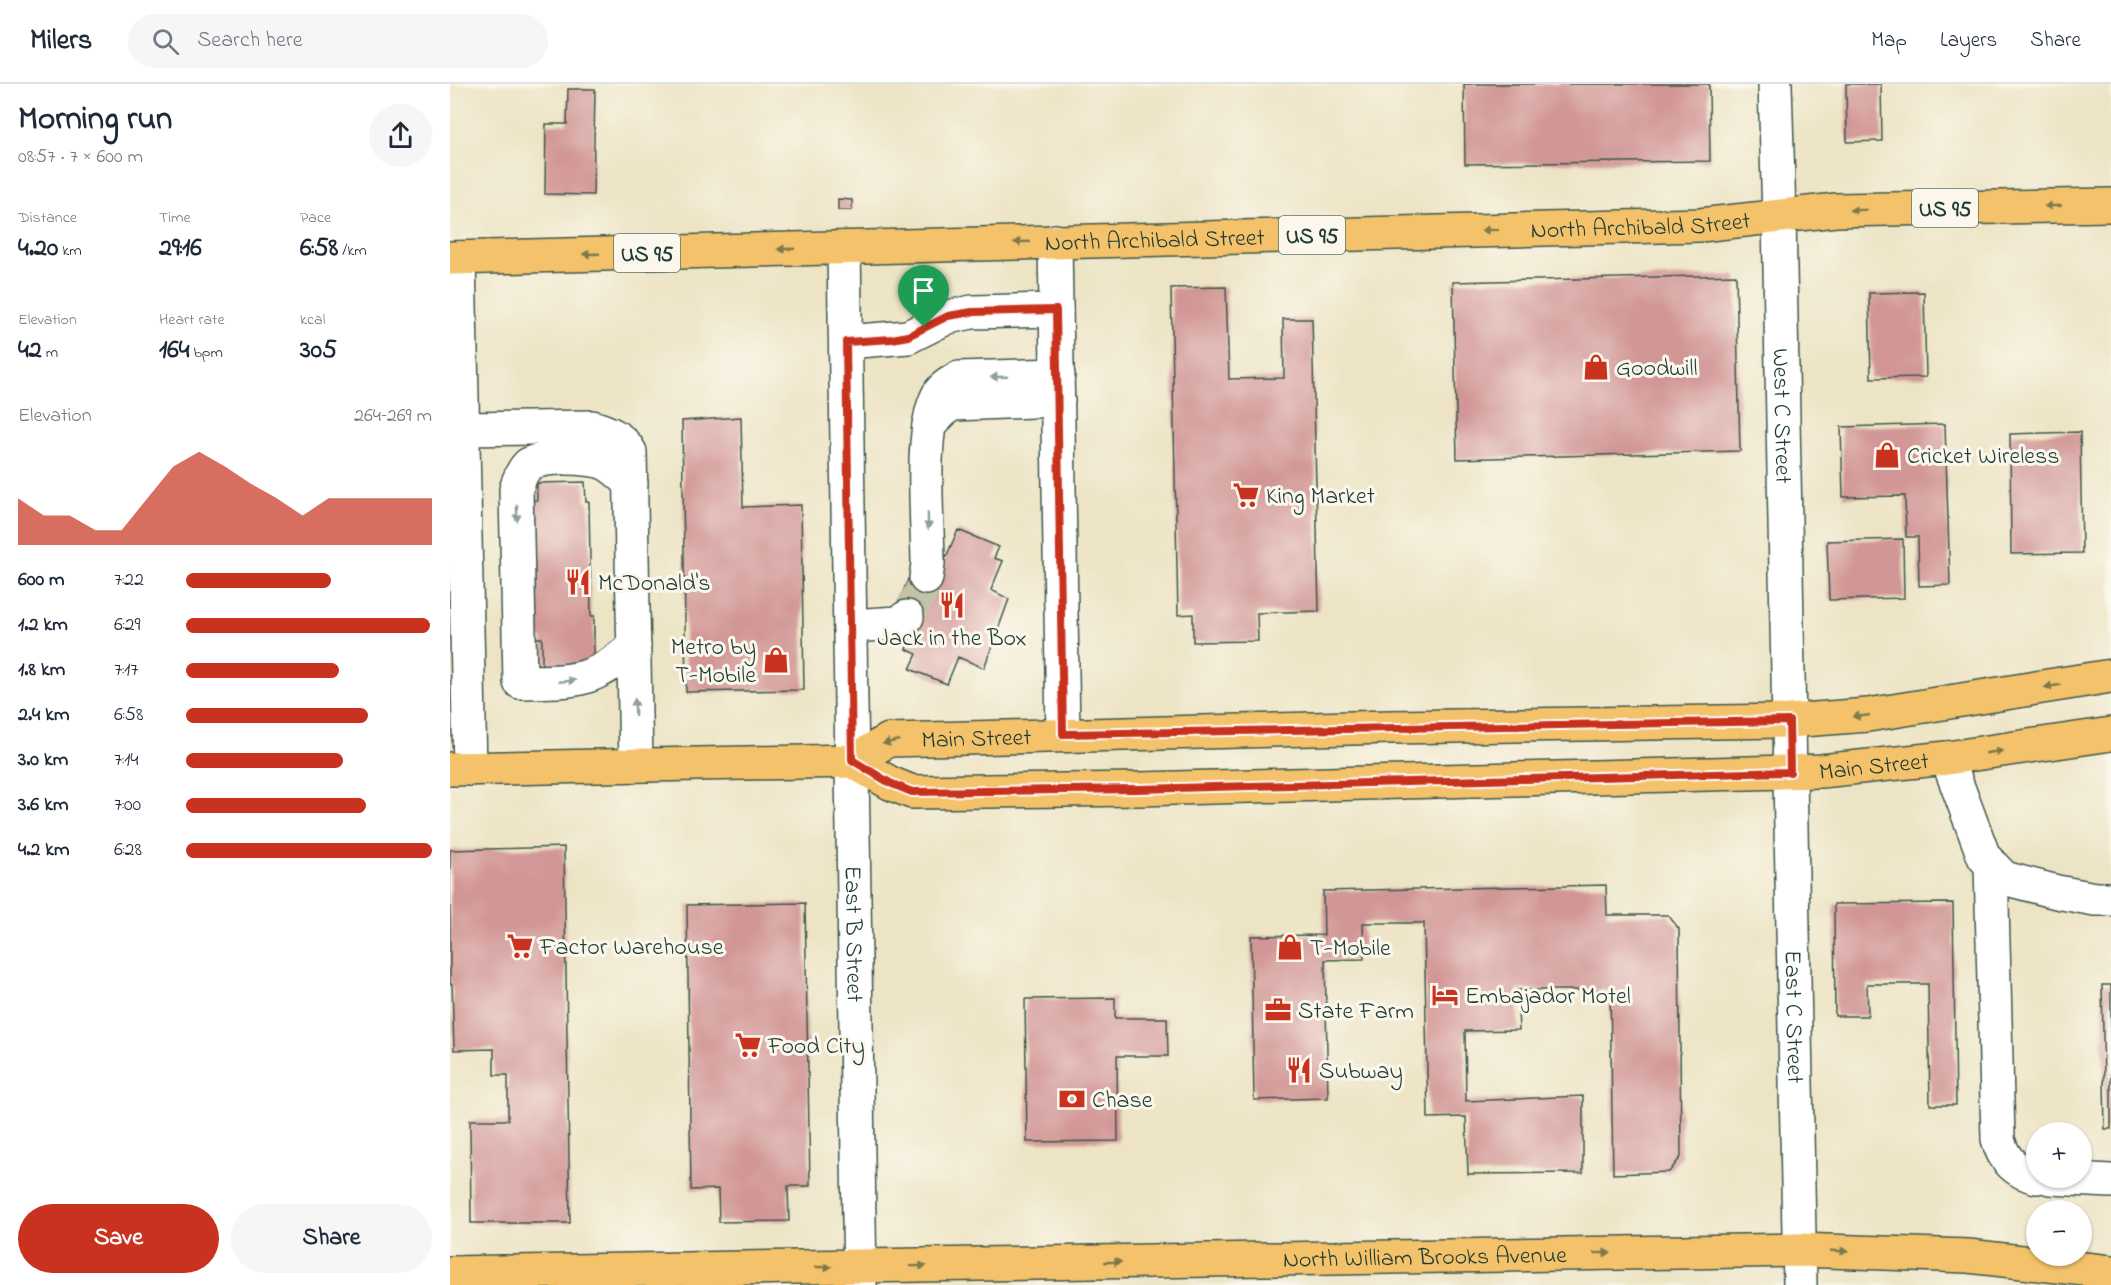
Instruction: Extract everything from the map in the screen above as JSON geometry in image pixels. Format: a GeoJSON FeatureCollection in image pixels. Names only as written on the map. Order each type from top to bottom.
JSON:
{"type":"FeatureCollection","features":[{"type":"Feature","properties":{"kind":"main road","name":"North Archibald Street"},"geometry":{"type":"LineString","coordinates":[[455,258],[1700,225],[1836,210],[2111,205]]}},
{"type":"Feature","properties":{"kind":"main road","name":"Main Street"},"geometry":{"type":"LineString","coordinates":[[852,760],[890,783],[912,792],[1160,788],[1789,747],[1868,715],[2111,676]]}},
{"type":"Feature","properties":{"kind":"main road","name":"Main Street"},"geometry":{"type":"LineString","coordinates":[[460,769],[852,760],[889,740],[1063,734],[1789,747],[1856,768],[1947,758],[2111,734]]}},
{"type":"Feature","properties":{"kind":"main road","name":"North William Brooks Avenue"},"geometry":{"type":"LineString","coordinates":[[450,1273],[860,1276],[1799,1250],[1968,1256],[2111,1272]]}},
{"type":"Feature","properties":{"kind":"street","name":"West C Street"},"geometry":{"type":"LineString","coordinates":[[1775,84],[1789,747]]}},
{"type":"Feature","properties":{"kind":"street"},"geometry":{"type":"LineString","coordinates":[[1055,241],[1063,734]]}},
{"type":"Feature","properties":{"kind":"street","name":"East B Street"},"geometry":{"type":"LineString","coordinates":[[844,248],[860,1276]]}},
{"type":"Feature","properties":{"kind":"street"},"geometry":{"type":"LineString","coordinates":[[455,258],[468,684],[460,769]]}},
{"type":"Feature","properties":{"kind":"street"},"geometry":{"type":"LineString","coordinates":[[846,342],[908,336],[948,316],[972,312],[1056,310]]}},
{"type":"Feature","properties":{"kind":"street"},"geometry":{"type":"LineString","coordinates":[[926,578],[929,425],[953,404],[1058,387]]}},
{"type":"Feature","properties":{"kind":"street"},"geometry":{"type":"LineString","coordinates":[[462,429],[592,427],[606,431],[625,443],[630,452],[636,765]]}},
{"type":"Feature","properties":{"kind":"street"},"geometry":{"type":"LineString","coordinates":[[520,682],[516,490],[519,478],[527,466],[536,460],[587,459],[605,463],[631,477]]}},
{"type":"Feature","properties":{"kind":"street"},"geometry":{"type":"LineString","coordinates":[[850,626],[898,623],[908,616]]}},
{"type":"Feature","properties":{"kind":"street"},"geometry":{"type":"LineString","coordinates":[[468,684],[570,681],[586,678],[616,662],[634,646]]}},
{"type":"Feature","properties":{"kind":"street","name":"East C Street"},"geometry":{"type":"LineString","coordinates":[[1789,747],[1800,1285]]}},
{"type":"Feature","properties":{"kind":"street"},"geometry":{"type":"LineString","coordinates":[[1947,758],[1984,857],[2004,878],[2057,892],[2096,899],[2111,899]]}},
{"type":"Feature","properties":{"kind":"street"},"geometry":{"type":"LineString","coordinates":[[1991,864],[1998,1140],[2001,1151],[2013,1167],[2026,1172]]}},
{"type":"Feature","properties":{"kind":"street"},"geometry":{"type":"LineString","coordinates":[[2092,1180],[2111,1181]]}},
{"type":"Feature","properties":{"kind":"building"},"geometry":{"type":"Polygon","coordinates":[[[1464,84],[1709,84],[1710,161],[1465,164],[1464,84]]]}},
{"type":"Feature","properties":{"kind":"building"},"geometry":{"type":"Polygon","coordinates":[[[1846,84],[1881,84],[1882,141],[1847,142],[1846,84]]]}},
{"type":"Feature","properties":{"kind":"building"},"geometry":{"type":"Polygon","coordinates":[[[568,89],[595,89],[593,195],[545,194],[546,124],[567,124],[568,89]]]}},
{"type":"Feature","properties":{"kind":"building"},"geometry":{"type":"Polygon","coordinates":[[[838,199],[852,200],[852,210],[838,210],[838,199]]]}},
{"type":"Feature","properties":{"kind":"building","name":"Goodwill"},"geometry":{"type":"Polygon","coordinates":[[[1736,275],[1740,451],[1457,459],[1453,282],[1736,275]]]}},
{"type":"Feature","properties":{"kind":"building","name":"King Market"},"geometry":{"type":"Polygon","coordinates":[[[1226,287],[1229,379],[1284,378],[1283,319],[1312,319],[1319,611],[1257,613],[1258,641],[1193,642],[1193,614],[1178,615],[1171,288],[1226,287]]]}},
{"type":"Feature","properties":{"kind":"building"},"geometry":{"type":"Polygon","coordinates":[[[1924,292],[1926,377],[1871,378],[1869,293],[1924,292]]]}},
{"type":"Feature","properties":{"kind":"building"},"geometry":{"type":"Polygon","coordinates":[[[741,417],[743,507],[801,505],[804,690],[686,692],[682,421],[741,417]]]}},
{"type":"Feature","properties":{"kind":"building"},"geometry":{"type":"Polygon","coordinates":[[[1945,424],[1950,585],[1919,586],[1918,537],[1906,537],[1905,496],[1843,497],[1841,427],[1945,424]]]}},
{"type":"Feature","properties":{"kind":"building"},"geometry":{"type":"Polygon","coordinates":[[[2080,432],[2082,553],[2011,554],[2010,434],[2080,432]]]}},
{"type":"Feature","properties":{"kind":"building"},"geometry":{"type":"Polygon","coordinates":[[[585,482],[586,502],[589,502],[594,663],[542,666],[542,638],[535,638],[532,501],[537,500],[537,483],[585,482]]]}},
{"type":"Feature","properties":{"kind":"building","name":"Jack in the Box"},"geometry":{"type":"Polygon","coordinates":[[[958,530],[999,547],[994,558],[1003,561],[991,590],[1009,599],[984,668],[958,657],[947,684],[910,669],[917,654],[906,649],[917,620],[895,611],[911,572],[935,582],[958,530]]]}},
{"type":"Feature","properties":{"kind":"building"},"geometry":{"type":"Polygon","coordinates":[[[1903,539],[1904,598],[1829,600],[1827,541],[1903,539]]]}},
{"type":"Feature","properties":{"kind":"building"},"geometry":{"type":"Polygon","coordinates":[[[564,847],[570,1223],[471,1223],[470,1120],[508,1120],[508,1075],[494,1075],[494,1049],[454,1050],[452,984],[450,984],[450,850],[564,847]]]}},
{"type":"Feature","properties":{"kind":"building"},"geometry":{"type":"Polygon","coordinates":[[[1606,885],[1607,915],[1668,915],[1679,929],[1681,1157],[1669,1172],[1613,1174],[1610,990],[1517,990],[1519,1030],[1465,1031],[1466,1101],[1583,1096],[1583,1173],[1468,1174],[1466,1117],[1428,1118],[1424,923],[1363,923],[1364,959],[1325,960],[1328,1098],[1254,1100],[1251,936],[1324,935],[1323,891],[1606,885]]]}},
{"type":"Feature","properties":{"kind":"building","name":"Food City"},"geometry":{"type":"Polygon","coordinates":[[[805,903],[810,1186],[788,1186],[789,1221],[719,1222],[718,1189],[691,1190],[687,905],[805,903]]]}},
{"type":"Feature","properties":{"kind":"building"},"geometry":{"type":"Polygon","coordinates":[[[1953,903],[1956,1105],[1930,1105],[1928,984],[1867,984],[1868,1016],[1835,1016],[1834,904],[1953,903]]]}},
{"type":"Feature","properties":{"kind":"building"},"geometry":{"type":"Polygon","coordinates":[[[2102,985],[2111,985],[2111,1129],[2105,1129],[2102,985]]]}},
{"type":"Feature","properties":{"kind":"building","name":"Chase"},"geometry":{"type":"Polygon","coordinates":[[[1115,998],[1115,1018],[1167,1018],[1168,1056],[1117,1056],[1118,1141],[1027,1142],[1025,999],[1115,998]]]}},
{"type":"Feature","properties":{"kind":"tunnel"},"geometry":{"type":"LineString","coordinates":[[907,617],[926,578]]}},
{"type":"Feature","properties":{"kind":"place","name":"Goodwill"},"geometry":{"type":"Point","coordinates":[1596,367]}},
{"type":"Feature","properties":{"kind":"place","name":"Cricket Wireless"},"geometry":{"type":"Point","coordinates":[1887,455]}},
{"type":"Feature","properties":{"kind":"place","name":"King Market"},"geometry":{"type":"Point","coordinates":[1246,495]}},
{"type":"Feature","properties":{"kind":"place","name":"McDonald's"},"geometry":{"type":"Point","coordinates":[578,582]}},
{"type":"Feature","properties":{"kind":"place","name":"Jack in the Box"},"geometry":{"type":"Point","coordinates":[952,605]}},
{"type":"Feature","properties":{"kind":"place","name":"Metro by T-Mobile"},"geometry":{"type":"Point","coordinates":[776,660]}},
{"type":"Feature","properties":{"kind":"place","name":"Factor Warehouse"},"geometry":{"type":"Point","coordinates":[520,946]}},
{"type":"Feature","properties":{"kind":"place","name":"T-Mobile"},"geometry":{"type":"Point","coordinates":[1290,947]}},
{"type":"Feature","properties":{"kind":"place","name":"Embajador Motel"},"geometry":{"type":"Point","coordinates":[1445,995]}},
{"type":"Feature","properties":{"kind":"place","name":"State Farm"},"geometry":{"type":"Point","coordinates":[1278,1010]}},
{"type":"Feature","properties":{"kind":"place","name":"Food City"},"geometry":{"type":"Point","coordinates":[748,1045]}},
{"type":"Feature","properties":{"kind":"place","name":"Subway"},"geometry":{"type":"Point","coordinates":[1299,1070]}},
{"type":"Feature","properties":{"kind":"place","name":"Chase"},"geometry":{"type":"Point","coordinates":[1072,1099]}},
{"type":"Feature","properties":{"kind":"route"},"geometry":{"type":"LineString","coordinates":[[1056,310],[1063,734],[1789,721],[1790,772],[1139,789],[912,792],[890,783],[852,760],[846,342],[908,336],[924,327],[948,316],[972,312],[1056,310]]}}]}
